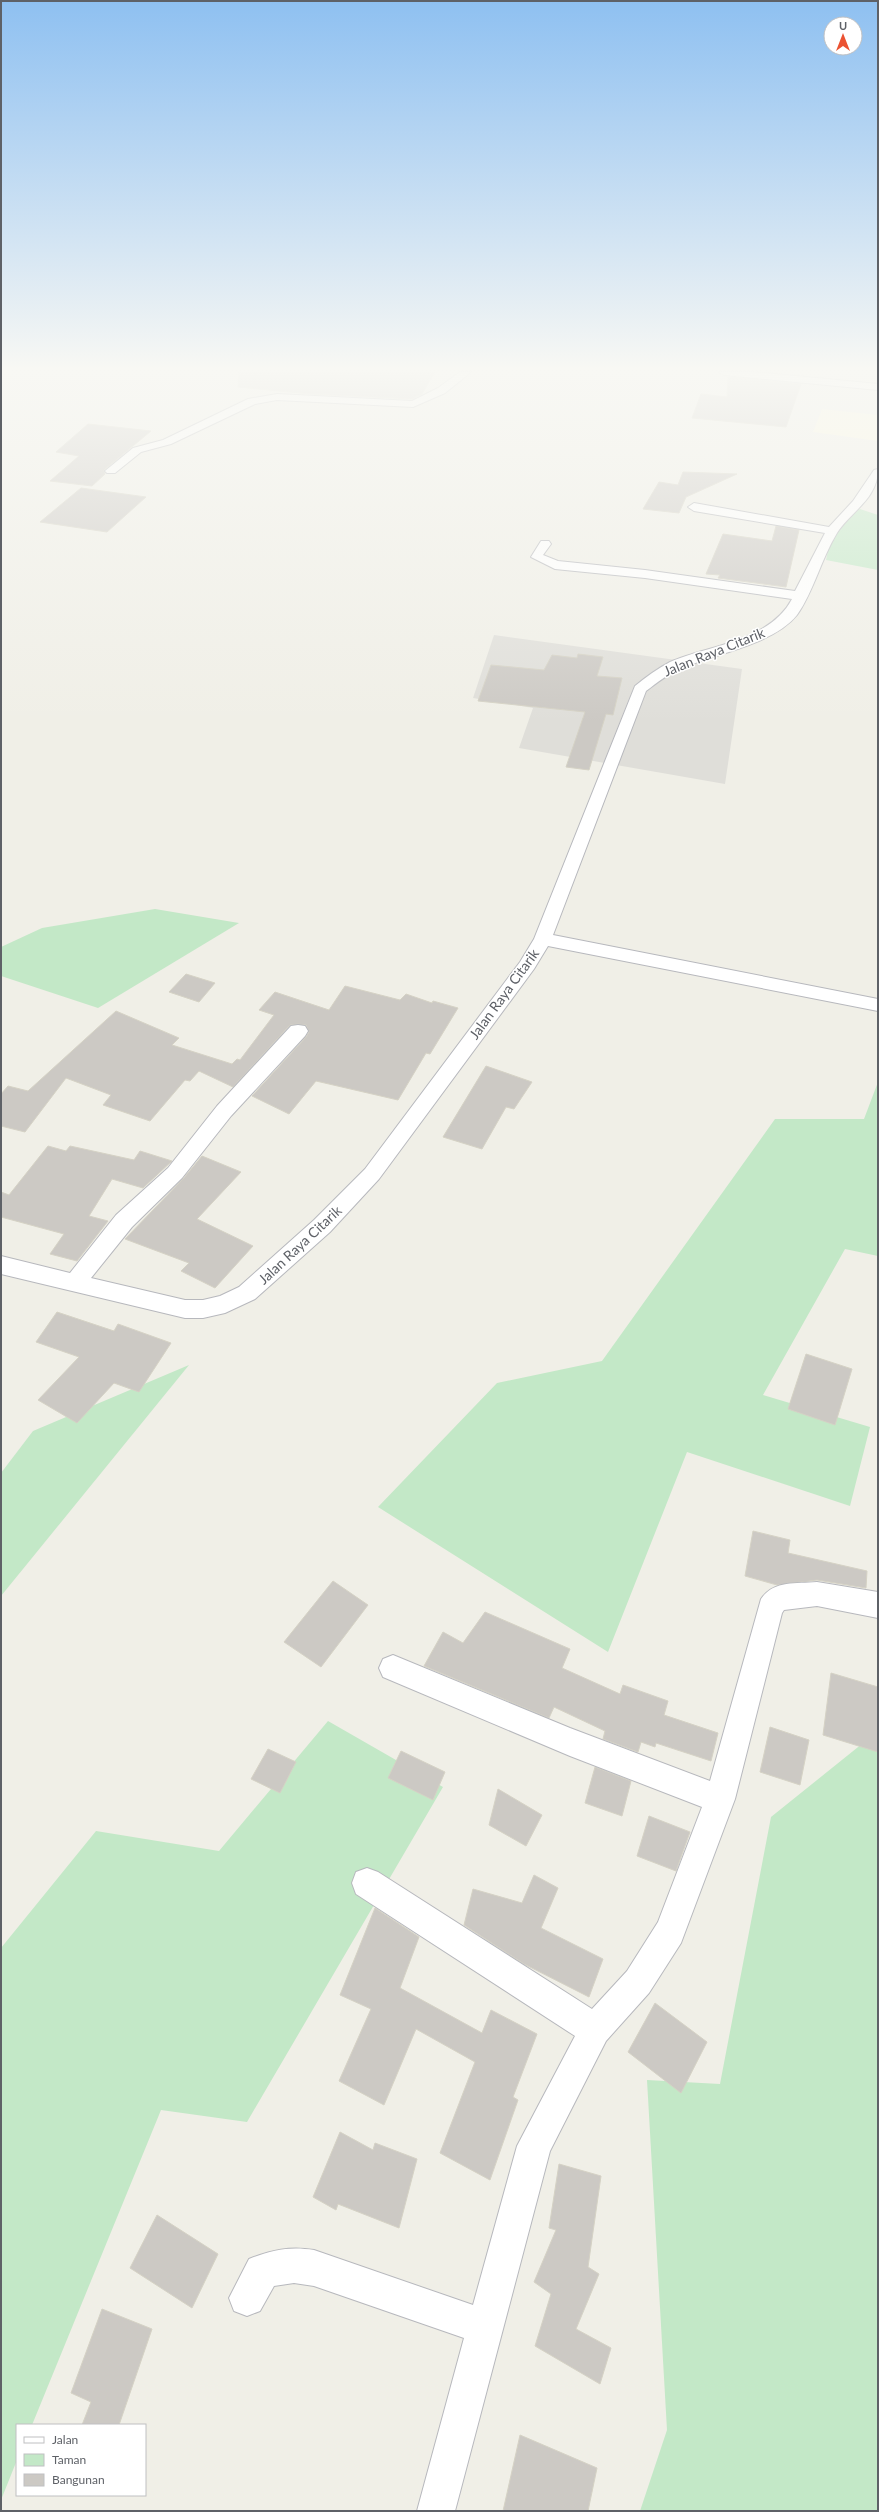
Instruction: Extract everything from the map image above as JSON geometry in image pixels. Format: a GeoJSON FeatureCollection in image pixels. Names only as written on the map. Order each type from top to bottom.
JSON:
{"type":"FeatureCollection","features":[{"type":"Feature","properties":{"kind":"street","name":"Jalan Raya Citarik"},"geometry":{"type":"LineString","coordinates":[[1,1265],[185,1309],[203,1309],[225,1304],[247,1293],[322,1226],[372,1174],[528,965],[543,939],[640,689],[652,677],[670,668],[749,639],[782,622],[791,613],[832,531],[858,503],[867,489]]}},
{"type":"Feature","properties":{"kind":"street"},"geometry":{"type":"LineString","coordinates":[[694,507],[832,531]]}},
{"type":"Feature","properties":{"kind":"street"},"geometry":{"type":"LineString","coordinates":[[545,544],[537,557],[555,565],[645,574],[800,596]]}},
{"type":"Feature","properties":{"kind":"street"},"geometry":{"type":"LineString","coordinates":[[543,939],[878,1005]]}},
{"type":"Feature","properties":{"kind":"street"},"geometry":{"type":"LineString","coordinates":[[75,1282],[124,1221],[175,1174],[224,1111],[298,1031]]}},
{"type":"Feature","properties":{"kind":"street"},"geometry":{"type":"LineString","coordinates":[[436,2511],[534,2146],[595,2030],[638,1982],[670,1932],[720,1799],[770,1608],[777,1598],[817,1594],[878,1605]]}},
{"type":"Feature","properties":{"kind":"street"},"geometry":{"type":"LineString","coordinates":[[393,1668],[570,1742],[720,1799]]}},
{"type":"Feature","properties":{"kind":"street"},"geometry":{"type":"LineString","coordinates":[[367,1883],[595,2030]]}},
{"type":"Feature","properties":{"kind":"street"},"geometry":{"type":"LineString","coordinates":[[247,2298],[262,2272],[277,2266],[296,2264],[314,2268],[486,2328]]}},
{"type":"Feature","properties":{"kind":"shaded area"},"geometry":{"type":"Polygon","coordinates":[[[494,635],[742,669],[725,784],[519,748],[533,708],[473,698],[494,635]]]}},
{"type":"Feature","properties":{"kind":"green space"},"geometry":{"type":"Polygon","coordinates":[[[860,509],[878,515],[878,570],[826,560],[833,526],[860,509]]]}},
{"type":"Feature","properties":{"kind":"green space"},"geometry":{"type":"Polygon","coordinates":[[[155,909],[239,923],[98,1008],[1,976],[1,947],[42,928],[155,909]]]}},
{"type":"Feature","properties":{"kind":"green space"},"geometry":{"type":"Polygon","coordinates":[[[878,1082],[878,1256],[845,1249],[763,1395],[870,1427],[850,1506],[687,1452],[608,1652],[378,1507],[497,1383],[602,1361],[775,1119],[864,1119],[878,1082]]]}},
{"type":"Feature","properties":{"kind":"green space"},"geometry":{"type":"Polygon","coordinates":[[[189,1365],[1,1596],[1,1473],[33,1431],[189,1365]]]}},
{"type":"Feature","properties":{"kind":"green space"},"geometry":{"type":"Polygon","coordinates":[[[328,1721],[443,1787],[247,2122],[161,2110],[32,2424],[16,2424],[16,2462],[1,2500],[1,1948],[96,1831],[219,1851],[328,1721]]]}},
{"type":"Feature","properties":{"kind":"green space"},"geometry":{"type":"Polygon","coordinates":[[[878,1731],[878,2511],[640,2511],[667,2430],[647,2080],[720,2084],[771,1817],[878,1731]]]}},
{"type":"Feature","properties":{"kind":"building"},"geometry":{"type":"Polygon","coordinates":[[[80,489],[90,489],[146,497],[107,532],[40,522],[80,489]]]}},
{"type":"Feature","properties":{"kind":"building"},"geometry":{"type":"Polygon","coordinates":[[[655,489],[703,489],[686,497],[679,513],[643,509],[655,489]]]}},
{"type":"Feature","properties":{"kind":"building"},"geometry":{"type":"Polygon","coordinates":[[[776,526],[799,530],[786,587],[718,578],[720,575],[706,574],[723,534],[772,541],[776,526]]]}},
{"type":"Feature","properties":{"kind":"building"},"geometry":{"type":"Polygon","coordinates":[[[578,654],[603,657],[597,676],[622,678],[613,715],[606,714],[589,770],[566,767],[585,712],[478,701],[491,665],[544,670],[552,655],[577,658],[578,654]]]}},
{"type":"Feature","properties":{"kind":"building"},"geometry":{"type":"Polygon","coordinates":[[[186,974],[215,983],[199,1002],[169,992],[186,974]]]}},
{"type":"Feature","properties":{"kind":"building"},"geometry":{"type":"Polygon","coordinates":[[[345,986],[400,1000],[406,994],[432,1003],[433,1001],[458,1008],[430,1054],[426,1053],[398,1100],[316,1081],[289,1114],[252,1096],[306,1037],[309,1032],[306,1025],[298,1024],[290,1025],[233,1087],[199,1071],[190,1081],[185,1080],[150,1121],[103,1105],[111,1095],[66,1078],[25,1132],[1,1126],[1,1094],[8,1086],[28,1091],[116,1011],[179,1038],[172,1045],[232,1064],[237,1059],[240,1060],[274,1015],[259,1010],[275,992],[329,1010],[345,986]]]}},
{"type":"Feature","properties":{"kind":"building"},"geometry":{"type":"Polygon","coordinates":[[[486,1066],[532,1082],[514,1109],[506,1107],[482,1149],[443,1137],[486,1066]]]}},
{"type":"Feature","properties":{"kind":"building"},"geometry":{"type":"Polygon","coordinates":[[[48,1146],[66,1151],[70,1146],[134,1160],[140,1151],[172,1161],[143,1188],[112,1179],[89,1216],[108,1221],[77,1261],[50,1254],[64,1234],[1,1217],[1,1192],[9,1195],[48,1146]]]}},
{"type":"Feature","properties":{"kind":"building"},"geometry":{"type":"Polygon","coordinates":[[[202,1156],[241,1172],[197,1219],[253,1246],[215,1288],[181,1271],[189,1263],[125,1239],[183,1179],[202,1156]]]}},
{"type":"Feature","properties":{"kind":"building"},"geometry":{"type":"Polygon","coordinates":[[[57,1312],[114,1331],[118,1324],[171,1343],[139,1392],[114,1383],[77,1423],[38,1400],[79,1357],[36,1342],[57,1312]]]}},
{"type":"Feature","properties":{"kind":"building"},"geometry":{"type":"Polygon","coordinates":[[[806,1354],[852,1369],[835,1425],[788,1409],[806,1354]]]}},
{"type":"Feature","properties":{"kind":"building"},"geometry":{"type":"Polygon","coordinates":[[[753,1531],[790,1540],[788,1553],[867,1571],[866,1588],[817,1580],[777,1585],[745,1576],[753,1531]]]}},
{"type":"Feature","properties":{"kind":"building"},"geometry":{"type":"Polygon","coordinates":[[[333,1581],[368,1605],[321,1667],[284,1642],[333,1581]]]}},
{"type":"Feature","properties":{"kind":"building"},"geometry":{"type":"Polygon","coordinates":[[[485,1612],[570,1649],[562,1668],[620,1694],[623,1685],[668,1701],[664,1715],[718,1733],[711,1761],[656,1743],[655,1747],[641,1742],[638,1752],[603,1739],[605,1731],[554,1707],[549,1718],[424,1666],[443,1632],[463,1643],[485,1612]]]}},
{"type":"Feature","properties":{"kind":"building"},"geometry":{"type":"Polygon","coordinates":[[[831,1673],[878,1687],[878,1752],[823,1735],[831,1673]]]}},
{"type":"Feature","properties":{"kind":"building"},"geometry":{"type":"Polygon","coordinates":[[[770,1727],[809,1740],[800,1785],[760,1772],[770,1727]]]}},
{"type":"Feature","properties":{"kind":"building"},"geometry":{"type":"Polygon","coordinates":[[[268,1749],[296,1762],[280,1793],[251,1779],[268,1749]]]}},
{"type":"Feature","properties":{"kind":"building"},"geometry":{"type":"Polygon","coordinates":[[[401,1751],[445,1772],[433,1800],[388,1778],[401,1751]]]}},
{"type":"Feature","properties":{"kind":"building"},"geometry":{"type":"Polygon","coordinates":[[[595,1767],[631,1781],[622,1816],[585,1803],[595,1767]]]}},
{"type":"Feature","properties":{"kind":"building"},"geometry":{"type":"Polygon","coordinates":[[[498,1789],[542,1815],[526,1846],[489,1825],[498,1789]]]}},
{"type":"Feature","properties":{"kind":"building"},"geometry":{"type":"Polygon","coordinates":[[[649,1816],[690,1832],[676,1871],[637,1856],[649,1816]]]}},
{"type":"Feature","properties":{"kind":"building"},"geometry":{"type":"Polygon","coordinates":[[[534,1875],[558,1888],[541,1928],[603,1959],[589,1997],[524,1964],[464,1925],[473,1889],[522,1903],[534,1875]]]}},
{"type":"Feature","properties":{"kind":"building"},"geometry":{"type":"Polygon","coordinates":[[[375,1908],[419,1937],[400,1988],[482,2033],[491,2010],[537,2034],[513,2097],[518,2100],[490,2180],[440,2153],[475,2062],[416,2029],[384,2105],[339,2081],[371,2009],[340,1995],[375,1908]]]}},
{"type":"Feature","properties":{"kind":"building"},"geometry":{"type":"Polygon","coordinates":[[[655,2003],[707,2042],[681,2093],[628,2052],[655,2003]]]}},
{"type":"Feature","properties":{"kind":"building"},"geometry":{"type":"Polygon","coordinates":[[[340,2132],[373,2150],[375,2143],[417,2159],[399,2228],[338,2204],[336,2210],[313,2197],[340,2132]]]}},
{"type":"Feature","properties":{"kind":"building"},"geometry":{"type":"Polygon","coordinates":[[[559,2164],[601,2176],[588,2267],[599,2274],[576,2329],[611,2348],[600,2384],[535,2346],[551,2294],[534,2282],[556,2230],[549,2228],[559,2164]]]}},
{"type":"Feature","properties":{"kind":"building"},"geometry":{"type":"Polygon","coordinates":[[[157,2215],[218,2254],[192,2308],[130,2268],[157,2215]]]}},
{"type":"Feature","properties":{"kind":"building"},"geometry":{"type":"Polygon","coordinates":[[[102,2309],[152,2329],[119,2424],[82,2424],[91,2402],[71,2393],[102,2309]]]}},
{"type":"Feature","properties":{"kind":"building"},"geometry":{"type":"Polygon","coordinates":[[[520,2435],[597,2468],[588,2511],[503,2511],[520,2435]]]}}]}
